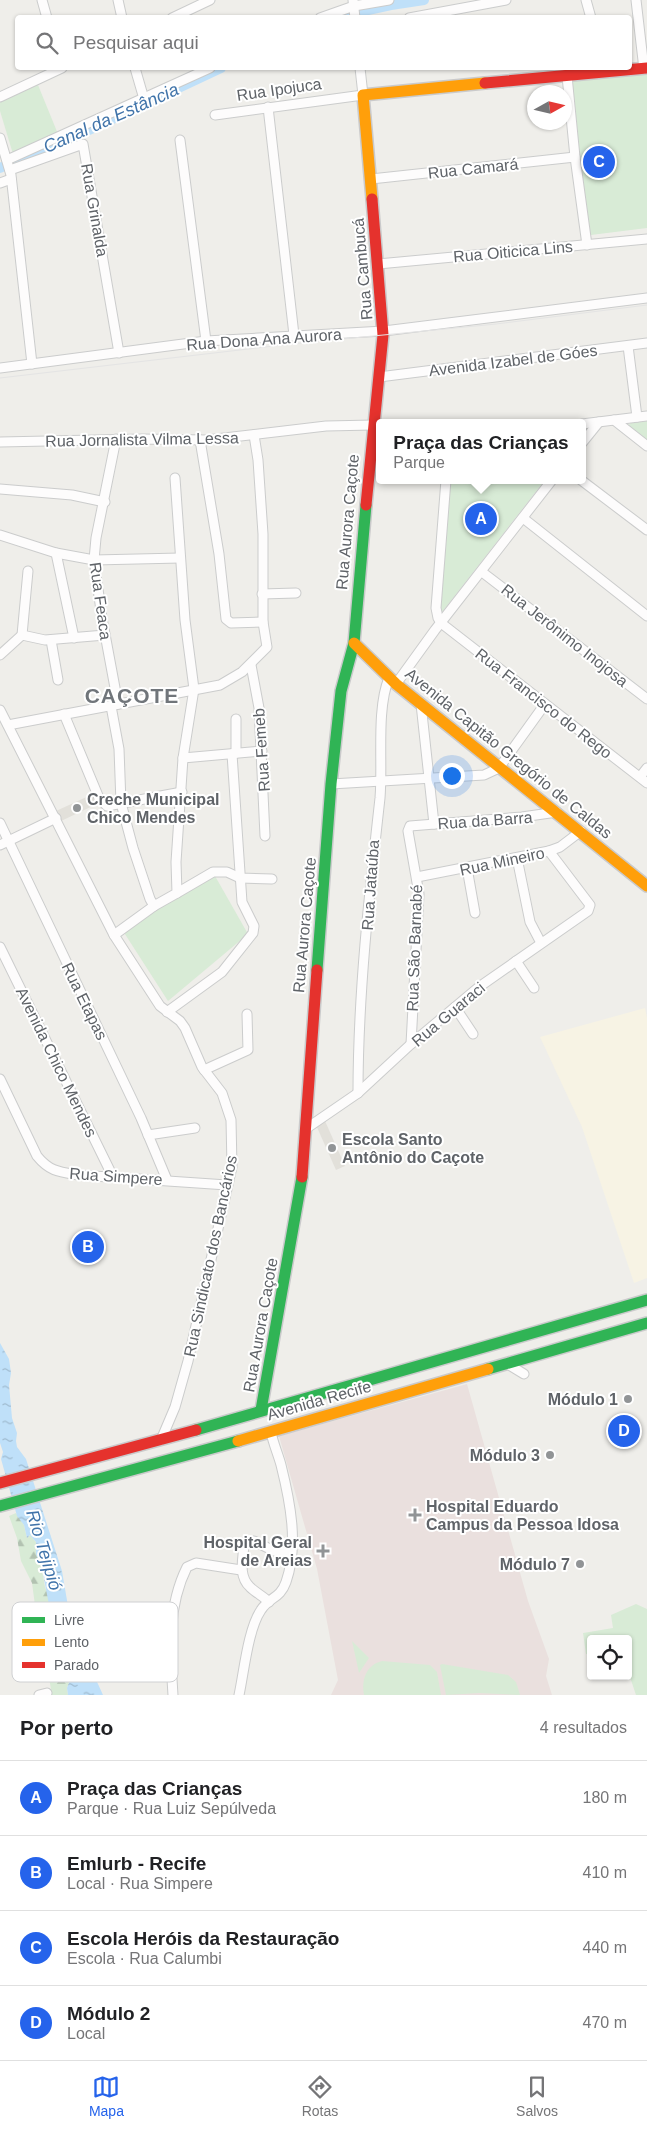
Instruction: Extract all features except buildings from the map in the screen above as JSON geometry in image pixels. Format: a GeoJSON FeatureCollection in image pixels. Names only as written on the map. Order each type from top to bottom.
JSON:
{"type":"FeatureCollection","features":[{"type":"Feature","properties":{"kind":"main road","name":"Rua Ipojuca"},"geometry":{"type":"LineString","coordinates":[[632,69],[645,69]]}},
{"type":"Feature","properties":{"kind":"main road","name":"Rua Ipojuca"},"geometry":{"type":"LineString","coordinates":[[363,95],[567,76],[605,70]]}},
{"type":"Feature","properties":{"kind":"main road","name":"Rua Cambucá"},"geometry":{"type":"LineString","coordinates":[[363,95],[384,331],[373,425],[374,445]]}},
{"type":"Feature","properties":{"kind":"main road","name":"Rua Aurora Caçote"},"geometry":{"type":"LineString","coordinates":[[261,1410],[298,1205],[307,1128],[314,1006],[331,784],[341,691],[354,643],[374,445]]}},
{"type":"Feature","properties":{"kind":"main road","name":"Avenida Capitão Gregório de Caldas"},"geometry":{"type":"LineString","coordinates":[[354,643],[393,681],[647,886]]}},
{"type":"Feature","properties":{"kind":"main road","name":"Avenida Recife"},"geometry":{"type":"LineString","coordinates":[[0,1483],[161,1440],[647,1300]]}},
{"type":"Feature","properties":{"kind":"main road","name":"Avenida Recife"},"geometry":{"type":"LineString","coordinates":[[1,1505],[271,1432],[647,1323]]}},
{"type":"Feature","properties":{"kind":"street"},"geometry":{"type":"LineString","coordinates":[[42,0],[46,15]]}},
{"type":"Feature","properties":{"kind":"street"},"geometry":{"type":"LineString","coordinates":[[118,0],[121,15]]}},
{"type":"Feature","properties":{"kind":"street"},"geometry":{"type":"LineString","coordinates":[[177,15],[198,2],[210,0]]}},
{"type":"Feature","properties":{"kind":"street"},"geometry":{"type":"LineString","coordinates":[[328,15],[354,5],[389,0]]}},
{"type":"Feature","properties":{"kind":"street"},"geometry":{"type":"LineString","coordinates":[[425,15],[506,0]]}},
{"type":"Feature","properties":{"kind":"street"},"geometry":{"type":"LineString","coordinates":[[586,0],[590,15]]}},
{"type":"Feature","properties":{"kind":"street"},"geometry":{"type":"LineString","coordinates":[[636,0],[645,69]]}},
{"type":"Feature","properties":{"kind":"street"},"geometry":{"type":"LineString","coordinates":[[0,97],[57,70]]}},
{"type":"Feature","properties":{"kind":"street"},"geometry":{"type":"LineString","coordinates":[[136,70],[144,99]]}},
{"type":"Feature","properties":{"kind":"street"},"geometry":{"type":"LineString","coordinates":[[0,183],[9,169],[144,99],[206,70]]}},
{"type":"Feature","properties":{"kind":"street"},"geometry":{"type":"LineString","coordinates":[[360,70],[363,95]]}},
{"type":"Feature","properties":{"kind":"street"},"geometry":{"type":"LineString","coordinates":[[567,76],[575,157],[587,245]]}},
{"type":"Feature","properties":{"kind":"street","name":"Rua Ipojuca"},"geometry":{"type":"LineString","coordinates":[[215,114],[363,95]]}},
{"type":"Feature","properties":{"kind":"street"},"geometry":{"type":"LineString","coordinates":[[268,107],[294,335]]}},
{"type":"Feature","properties":{"kind":"street"},"geometry":{"type":"LineString","coordinates":[[0,138],[9,169],[32,364]]}},
{"type":"Feature","properties":{"kind":"street"},"geometry":{"type":"LineString","coordinates":[[180,140],[206,341]]}},
{"type":"Feature","properties":{"kind":"street","name":"Rua Grinalda"},"geometry":{"type":"LineString","coordinates":[[9,169],[84,144],[119,353]]}},
{"type":"Feature","properties":{"kind":"street","name":"Rua Camará"},"geometry":{"type":"LineString","coordinates":[[371,179],[575,157]]}},
{"type":"Feature","properties":{"kind":"street","name":"Rua Oiticica Lins"},"geometry":{"type":"LineString","coordinates":[[378,264],[647,239]]}},
{"type":"Feature","properties":{"kind":"street","name":"Rua Dona Ana Aurora"},"geometry":{"type":"LineString","coordinates":[[0,368],[206,341],[384,331],[647,298]]}},
{"type":"Feature","properties":{"kind":"street","name":"Avenida Izabel de Góes"},"geometry":{"type":"LineString","coordinates":[[379,378],[647,343]]}},
{"type":"Feature","properties":{"kind":"street"},"geometry":{"type":"LineString","coordinates":[[586,424],[642,416],[628,346]]}},
{"type":"Feature","properties":{"kind":"street"},"geometry":{"type":"LineString","coordinates":[[614,420],[647,446]]}},
{"type":"Feature","properties":{"kind":"street"},"geometry":{"type":"LineString","coordinates":[[586,438],[599,422]]}},
{"type":"Feature","properties":{"kind":"street","name":"Rua Jornalista Vilma Lessa"},"geometry":{"type":"LineString","coordinates":[[0,442],[116,439],[200,440],[326,426],[373,425]]}},
{"type":"Feature","properties":{"kind":"street"},"geometry":{"type":"LineString","coordinates":[[8,725],[210,687],[226,682],[251,665],[267,647],[263,622],[262,594],[263,534],[258,460],[254,435]]}},
{"type":"Feature","properties":{"kind":"street","name":"Rua Feaca"},"geometry":{"type":"LineString","coordinates":[[116,439],[105,502],[96,538],[94,560],[114,705],[122,803],[129,834],[152,902]]}},
{"type":"Feature","properties":{"kind":"street"},"geometry":{"type":"LineString","coordinates":[[200,440],[219,554],[226,619],[231,623],[263,622]]}},
{"type":"Feature","properties":{"kind":"street"},"geometry":{"type":"LineString","coordinates":[[175,478],[185,620],[194,689],[184,758],[176,862],[177,892]]}},
{"type":"Feature","properties":{"kind":"street"},"geometry":{"type":"LineString","coordinates":[[441,623],[436,608],[446,484]]}},
{"type":"Feature","properties":{"kind":"street","name":"Rua Jataúba"},"geometry":{"type":"LineString","coordinates":[[358,1093],[360,1013],[371,863],[381,780],[383,695],[482,572],[549,484]]}},
{"type":"Feature","properties":{"kind":"street"},"geometry":{"type":"LineString","coordinates":[[586,484],[647,530]]}},
{"type":"Feature","properties":{"kind":"street"},"geometry":{"type":"LineString","coordinates":[[0,489],[72,495],[105,502]]}},
{"type":"Feature","properties":{"kind":"street"},"geometry":{"type":"LineString","coordinates":[[523,518],[647,616]]}},
{"type":"Feature","properties":{"kind":"street"},"geometry":{"type":"LineString","coordinates":[[0,535],[56,553],[94,560],[180,558]]}},
{"type":"Feature","properties":{"kind":"street"},"geometry":{"type":"LineString","coordinates":[[56,553],[74,638]]}},
{"type":"Feature","properties":{"kind":"street"},"geometry":{"type":"LineString","coordinates":[[0,655],[22,635],[28,571]]}},
{"type":"Feature","properties":{"kind":"street","name":"Rua Jerônimo Inojosa"},"geometry":{"type":"LineString","coordinates":[[482,572],[647,699]]}},
{"type":"Feature","properties":{"kind":"street"},"geometry":{"type":"LineString","coordinates":[[262,594],[296,593]]}},
{"type":"Feature","properties":{"kind":"street","name":"Rua Francisco do Rego"},"geometry":{"type":"LineString","coordinates":[[441,623],[644,780]]}},
{"type":"Feature","properties":{"kind":"street"},"geometry":{"type":"LineString","coordinates":[[22,635],[51,640],[105,635]]}},
{"type":"Feature","properties":{"kind":"street"},"geometry":{"type":"LineString","coordinates":[[51,640],[58,680]]}},
{"type":"Feature","properties":{"kind":"street","name":"Rua Femeb"},"geometry":{"type":"LineString","coordinates":[[251,665],[259,708],[266,836]]}},
{"type":"Feature","properties":{"kind":"street"},"geometry":{"type":"LineString","coordinates":[[421,704],[434,824]]}},
{"type":"Feature","properties":{"kind":"street"},"geometry":{"type":"LineString","coordinates":[[331,784],[484,775],[499,768],[546,704]]}},
{"type":"Feature","properties":{"kind":"street","name":"Rua Sindicato dos Bancários"},"geometry":{"type":"LineString","coordinates":[[0,710],[114,935],[160,1006],[186,1028],[204,1070],[222,1093],[231,1120],[232,1167],[188,1361],[175,1406],[161,1440]]}},
{"type":"Feature","properties":{"kind":"street"},"geometry":{"type":"LineString","coordinates":[[64,714],[99,798],[108,806],[182,792]]}},
{"type":"Feature","properties":{"kind":"street"},"geometry":{"type":"LineString","coordinates":[[167,1012],[222,972],[254,933],[254,926],[242,902],[234,753],[236,719]]}},
{"type":"Feature","properties":{"kind":"street"},"geometry":{"type":"LineString","coordinates":[[184,758],[262,751]]}},
{"type":"Feature","properties":{"kind":"street"},"geometry":{"type":"LineString","coordinates":[[644,780],[647,768]]}},
{"type":"Feature","properties":{"kind":"street","name":"Rua da Barra"},"geometry":{"type":"LineString","coordinates":[[414,825],[522,817],[557,812]]}},
{"type":"Feature","properties":{"kind":"street"},"geometry":{"type":"LineString","coordinates":[[0,846],[56,818]]}},
{"type":"Feature","properties":{"kind":"street","name":"Rua Etapas"},"geometry":{"type":"LineString","coordinates":[[0,823],[148,1134],[167,1180]]}},
{"type":"Feature","properties":{"kind":"street","name":"Rua São Barnabé"},"geometry":{"type":"LineString","coordinates":[[410,1044],[418,917],[417,878],[408,831],[410,826],[414,825]]}},
{"type":"Feature","properties":{"kind":"street","name":"Rua Mineiro"},"geometry":{"type":"LineString","coordinates":[[417,878],[549,851],[560,847],[581,831]]}},
{"type":"Feature","properties":{"kind":"street","name":"Rua Guaraci"},"geometry":{"type":"LineString","coordinates":[[307,1128],[358,1093],[410,1044],[454,1007],[588,911],[590,905],[549,851]]}},
{"type":"Feature","properties":{"kind":"street"},"geometry":{"type":"LineString","coordinates":[[517,858],[528,916],[541,943]]}},
{"type":"Feature","properties":{"kind":"street"},"geometry":{"type":"LineString","coordinates":[[467,868],[475,913]]}},
{"type":"Feature","properties":{"kind":"street"},"geometry":{"type":"LineString","coordinates":[[114,935],[152,902],[177,892],[213,872],[227,872],[240,878],[272,878]]}},
{"type":"Feature","properties":{"kind":"street","name":"Avenida Chico Mendes"},"geometry":{"type":"LineString","coordinates":[[0,947],[113,1177]]}},
{"type":"Feature","properties":{"kind":"street"},"geometry":{"type":"LineString","coordinates":[[516,961],[534,988]]}},
{"type":"Feature","properties":{"kind":"street"},"geometry":{"type":"LineString","coordinates":[[454,1007],[473,1034]]}},
{"type":"Feature","properties":{"kind":"street"},"geometry":{"type":"LineString","coordinates":[[204,1070],[248,1050],[248,1014]]}},
{"type":"Feature","properties":{"kind":"street","name":"Rua Simpere"},"geometry":{"type":"LineString","coordinates":[[0,1078],[38,1156],[45,1166],[56,1172],[227,1185]]}},
{"type":"Feature","properties":{"kind":"street"},"geometry":{"type":"LineString","coordinates":[[148,1134],[195,1128]]}},
{"type":"Feature","properties":{"kind":"street"},"geometry":{"type":"LineString","coordinates":[[506,1363],[524,1374]]}},
{"type":"Feature","properties":{"kind":"street"},"geometry":{"type":"LineString","coordinates":[[240,1695],[254,1627],[260,1610],[281,1593],[286,1581],[291,1553],[288,1502],[271,1432]]}},
{"type":"Feature","properties":{"kind":"street"},"geometry":{"type":"LineString","coordinates":[[269,1602],[250,1587],[241,1570],[244,1545],[250,1541],[274,1550],[291,1553]]}},
{"type":"Feature","properties":{"kind":"street"},"geometry":{"type":"LineString","coordinates":[[175,1602],[187,1567],[196,1563],[241,1570]]}},
{"type":"Feature","properties":{"kind":"street"},"geometry":{"type":"LineString","coordinates":[[173,1682],[173,1695]]}},
{"type":"Feature","properties":{"kind":"shaded area","name":"Creche Municipal Chico Mendes"},"geometry":{"type":"Polygon","coordinates":[[[93,794],[97,804],[61,821],[56,811],[93,794]]]}},
{"type":"Feature","properties":{"kind":"shaded area"},"geometry":{"type":"Polygon","coordinates":[[[645,1008],[647,1018],[647,1278],[634,1283],[582,1127],[540,1037],[645,1008]]]}},
{"type":"Feature","properties":{"kind":"shaded area","name":"Escola Santo Antônio do Caçote"},"geometry":{"type":"Polygon","coordinates":[[[325,1121],[345,1166],[336,1170],[316,1125],[325,1121]]]}},
{"type":"Feature","properties":{"kind":"shaded area","name":"Hospital Eduardo Campus da Pessoa Idosa"},"geometry":{"type":"Polygon","coordinates":[[[467,1384],[528,1601],[549,1659],[546,1676],[552,1695],[331,1695],[338,1680],[317,1569],[279,1436],[467,1384]]]}},
{"type":"Feature","properties":{"kind":"green space"},"geometry":{"type":"Polygon","coordinates":[[[647,71],[647,228],[591,235],[586,230],[571,81],[647,71]]]}},
{"type":"Feature","properties":{"kind":"green space"},"geometry":{"type":"Polygon","coordinates":[[[38,85],[58,134],[13,154],[0,111],[0,102],[38,85]]]}},
{"type":"Feature","properties":{"kind":"green space"},"geometry":{"type":"Polygon","coordinates":[[[647,421],[647,444],[629,429],[628,425],[647,421]]]}},
{"type":"Feature","properties":{"kind":"green space"},"geometry":{"type":"Polygon","coordinates":[[[449,484],[542,484],[439,616],[449,484]]]}},
{"type":"Feature","properties":{"kind":"green space"},"geometry":{"type":"Polygon","coordinates":[[[215,876],[248,934],[168,1001],[123,931],[178,895],[215,876]]]}},
{"type":"Feature","properties":{"kind":"green space"},"geometry":{"type":"Polygon","coordinates":[[[16,1513],[24,1525],[27,1538],[30,1535],[36,1542],[36,1553],[40,1559],[45,1587],[51,1602],[35,1602],[32,1583],[21,1561],[17,1538],[9,1516],[16,1513]]]}},
{"type":"Feature","properties":{"kind":"green space"},"geometry":{"type":"Polygon","coordinates":[[[636,1604],[647,1609],[647,1695],[636,1695],[631,1680],[632,1635],[587,1635],[586,1654],[583,1633],[613,1628],[611,1615],[636,1604]]]}},
{"type":"Feature","properties":{"kind":"green space"},"geometry":{"type":"Polygon","coordinates":[[[352,1641],[369,1658],[359,1673],[352,1641]]]}},
{"type":"Feature","properties":{"kind":"green space"},"geometry":{"type":"Polygon","coordinates":[[[382,1661],[430,1665],[437,1672],[441,1695],[364,1695],[363,1684],[368,1670],[382,1661]]]}},
{"type":"Feature","properties":{"kind":"green space"},"geometry":{"type":"Polygon","coordinates":[[[440,1665],[508,1675],[516,1682],[520,1695],[479,1693],[446,1695],[440,1665]]]}},
{"type":"Feature","properties":{"kind":"green space"},"geometry":{"type":"Polygon","coordinates":[[[50,1682],[69,1682],[67,1688],[68,1695],[52,1695],[50,1682]]]}},
{"type":"Feature","properties":{"kind":"water","name":"Rio Tejipió"},"geometry":{"type":"Polygon","coordinates":[[[0,1343],[9,1359],[12,1418],[17,1433],[17,1447],[26,1459],[62,1571],[67,1602],[48,1602],[42,1568],[36,1554],[36,1542],[30,1535],[27,1538],[24,1525],[17,1516],[1,1459],[3,1452],[0,1443],[0,1343]]]}},
{"type":"Feature","properties":{"kind":"water","name":"Rio Tejipió"},"geometry":{"type":"Polygon","coordinates":[[[69,1682],[97,1682],[103,1695],[68,1695],[67,1688],[69,1682]]]}},
{"type":"Feature","properties":{"kind":"waterway","name":"Canal da Estância"},"geometry":{"type":"LineString","coordinates":[[345,15],[424,0]]}},
{"type":"Feature","properties":{"kind":"waterway","name":"Canal da Estância"},"geometry":{"type":"LineString","coordinates":[[0,168],[89,130],[217,70]]}},
{"type":"Feature","properties":{"kind":"tram line"},"geometry":{"type":"LineString","coordinates":[[0,378],[291,344],[496,324],[647,305]]}},
{"type":"Feature","properties":{"kind":"traffic: fast"},"geometry":{"type":"LineString","coordinates":[[317,970],[331,784],[341,691],[354,643],[366,505]]}},
{"type":"Feature","properties":{"kind":"traffic: fast"},"geometry":{"type":"LineString","coordinates":[[261,1410],[302,1177]]}},
{"type":"Feature","properties":{"kind":"traffic: fast"},"geometry":{"type":"LineString","coordinates":[[196,1430],[647,1300]]}},
{"type":"Feature","properties":{"kind":"traffic: fast"},"geometry":{"type":"LineString","coordinates":[[488,1369],[647,1323]]}},
{"type":"Feature","properties":{"kind":"traffic: fast"},"geometry":{"type":"LineString","coordinates":[[0,1506],[238,1441]]}},
{"type":"Feature","properties":{"kind":"traffic: slow"},"geometry":{"type":"LineString","coordinates":[[372,199],[363,95],[485,83]]}},
{"type":"Feature","properties":{"kind":"traffic: slow"},"geometry":{"type":"LineString","coordinates":[[354,643],[396,684],[647,886]]}},
{"type":"Feature","properties":{"kind":"traffic: slow"},"geometry":{"type":"LineString","coordinates":[[238,1441],[488,1369]]}},
{"type":"Feature","properties":{"kind":"traffic: jam"},"geometry":{"type":"LineString","coordinates":[[632,69],[647,68]]}},
{"type":"Feature","properties":{"kind":"traffic: jam"},"geometry":{"type":"LineString","coordinates":[[485,83],[625,70]]}},
{"type":"Feature","properties":{"kind":"traffic: jam"},"geometry":{"type":"LineString","coordinates":[[366,505],[383,335],[372,199]]}},
{"type":"Feature","properties":{"kind":"traffic: jam"},"geometry":{"type":"LineString","coordinates":[[302,1177],[317,970]]}},
{"type":"Feature","properties":{"kind":"traffic: jam"},"geometry":{"type":"LineString","coordinates":[[0,1483],[196,1430]]}},
{"type":"Feature","properties":{"kind":"place","name":"Escola Heróis da Restauração"},"geometry":{"type":"Point","coordinates":[599,162]}},
{"type":"Feature","properties":{"kind":"place","name":"Praça das Crianças"},"geometry":{"type":"Point","coordinates":[481,519]}},
{"type":"Feature","properties":{"kind":"place","name":"Creche Municipal Chico Mendes"},"geometry":{"type":"Point","coordinates":[77,808]}},
{"type":"Feature","properties":{"kind":"place","name":"Escola Santo Antônio do Caçote"},"geometry":{"type":"Point","coordinates":[332,1148]}},
{"type":"Feature","properties":{"kind":"place","name":"Emlurb - Recife"},"geometry":{"type":"Point","coordinates":[88,1247]}},
{"type":"Feature","properties":{"kind":"place","name":"Módulo 1"},"geometry":{"type":"Point","coordinates":[628,1399]}},
{"type":"Feature","properties":{"kind":"place","name":"Módulo 2"},"geometry":{"type":"Point","coordinates":[624,1431]}},
{"type":"Feature","properties":{"kind":"place","name":"Módulo 3"},"geometry":{"type":"Point","coordinates":[550,1455]}},
{"type":"Feature","properties":{"kind":"place","name":"Hospital Eduardo Campus da Pessoa Idosa"},"geometry":{"type":"Point","coordinates":[415,1515]}},
{"type":"Feature","properties":{"kind":"place","name":"Hospital Geral de Areias"},"geometry":{"type":"Point","coordinates":[323,1551]}},
{"type":"Feature","properties":{"kind":"place","name":"Módulo 7"},"geometry":{"type":"Point","coordinates":[580,1564]}},
{"type":"Feature","properties":{"kind":"district","name":"CAÇOTE"},"geometry":{"type":"Point","coordinates":[132,696]}}]}
